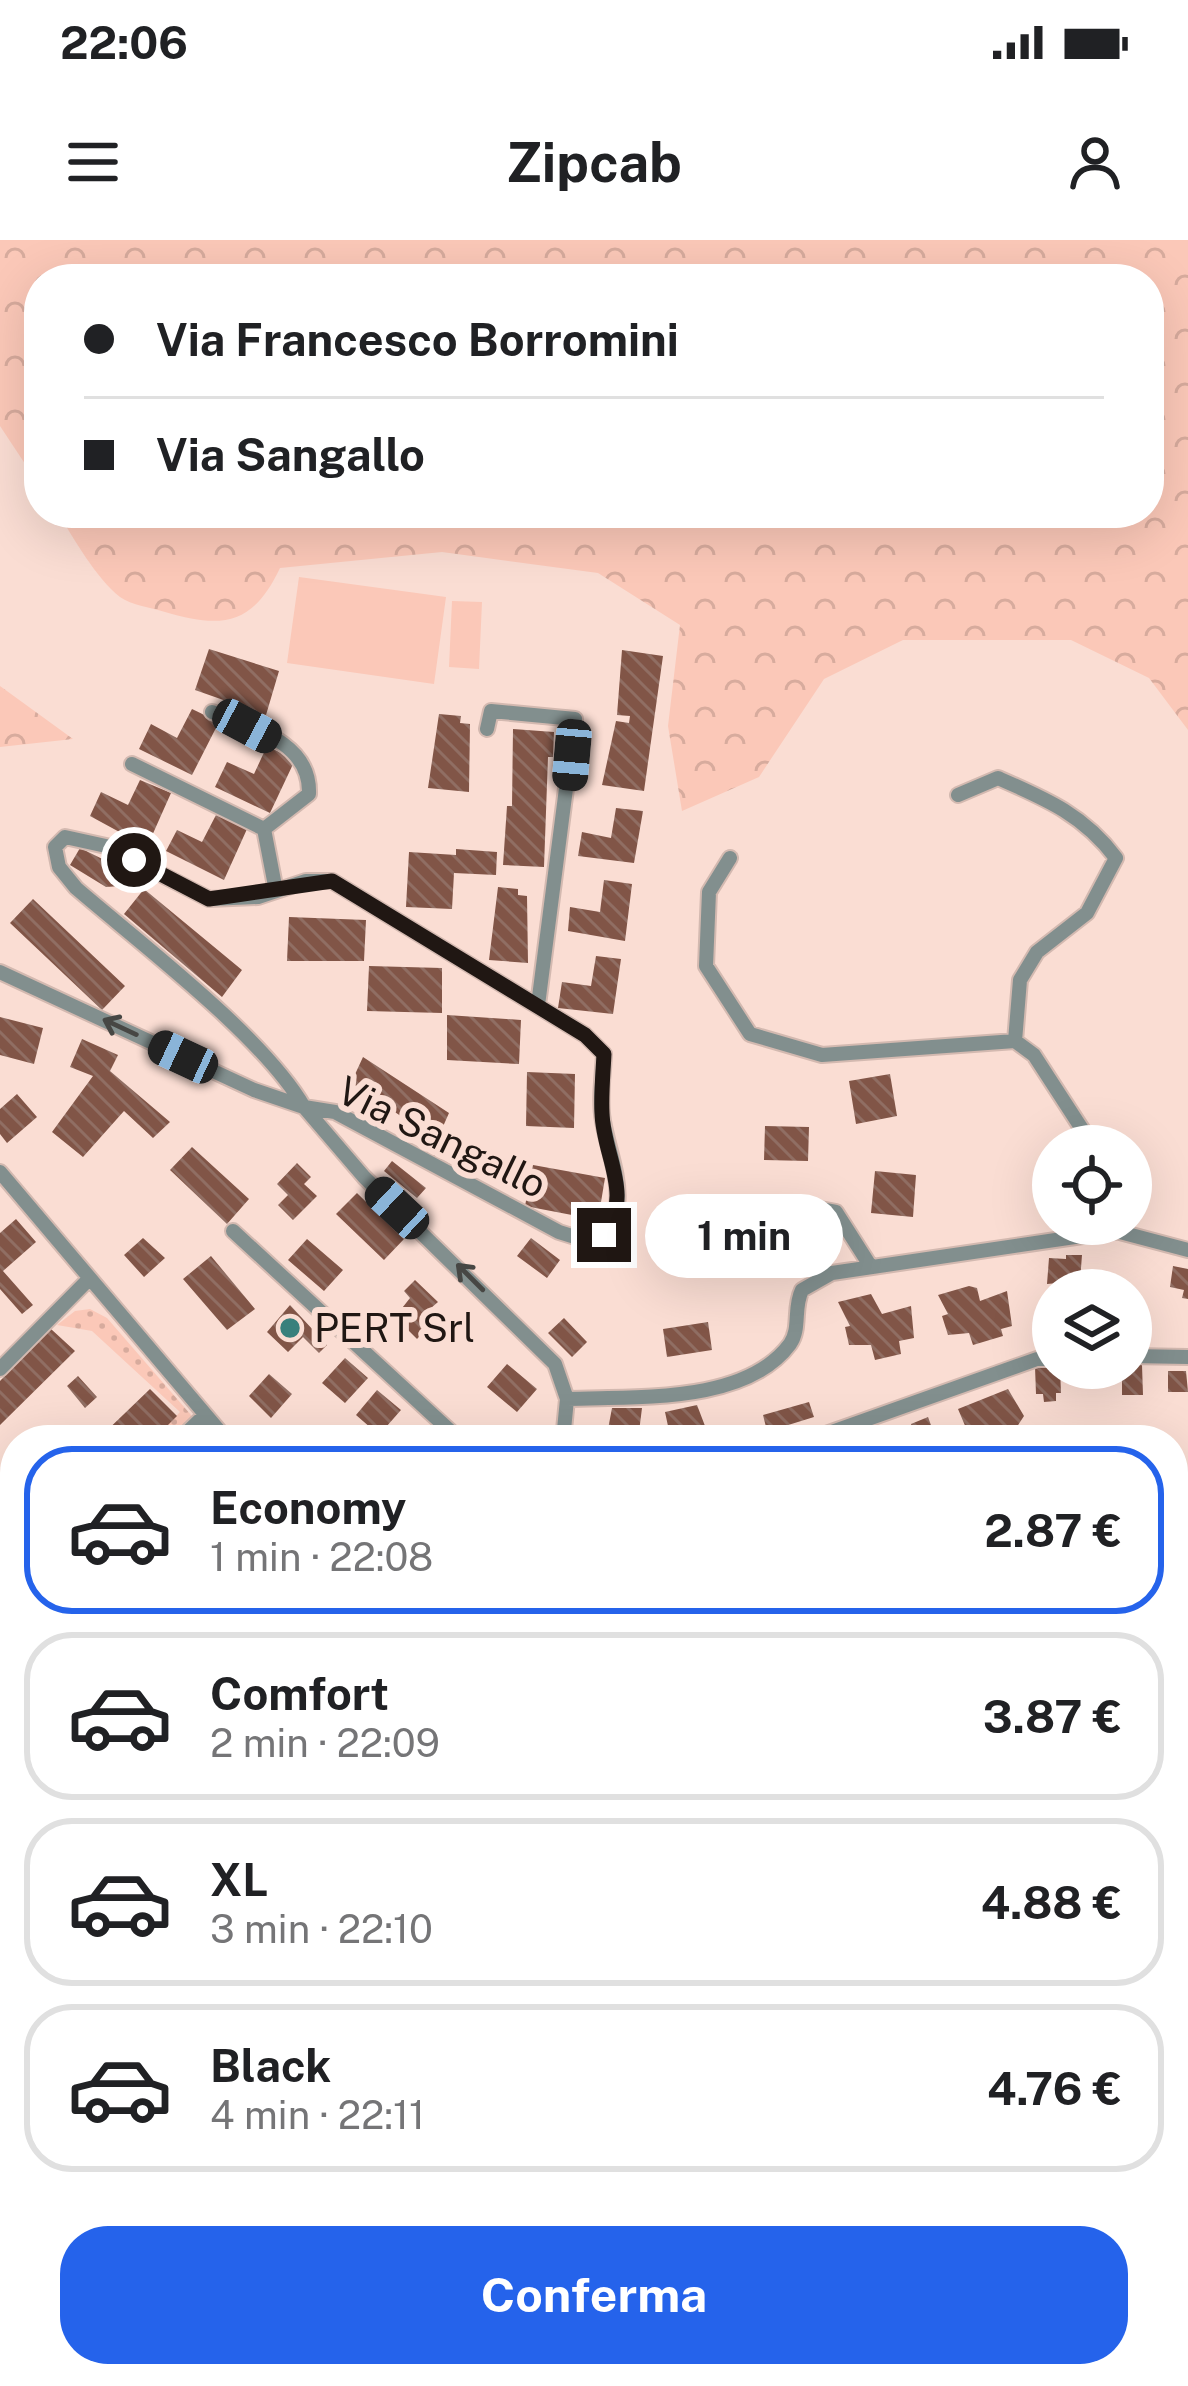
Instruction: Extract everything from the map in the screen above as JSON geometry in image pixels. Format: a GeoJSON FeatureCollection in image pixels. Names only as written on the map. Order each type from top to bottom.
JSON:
{"type":"FeatureCollection","features":[{"type":"Feature","properties":{"kind":"street"},"geometry":{"type":"LineString","coordinates":[[264,829],[276,891],[306,881],[332,881],[538,1005],[575,719],[491,711],[488,729]]}},
{"type":"Feature","properties":{"kind":"street"},"geometry":{"type":"LineString","coordinates":[[212,712],[300,754],[310,773],[309,794],[264,829]]}},
{"type":"Feature","properties":{"kind":"street"},"geometry":{"type":"LineString","coordinates":[[132,764],[264,829]]}},
{"type":"Feature","properties":{"kind":"street"},"geometry":{"type":"LineString","coordinates":[[958,795],[998,778],[1058,803],[1094,827],[1116,858],[1087,913],[1037,952],[1020,980],[1015,1041]]}},
{"type":"Feature","properties":{"kind":"street","name":"Via Sangallo"},"geometry":{"type":"LineString","coordinates":[[276,891],[209,899],[106,846],[65,837],[55,847],[59,868],[76,888],[292,1086],[304,1107],[364,1177],[555,1364],[567,1399]]}},
{"type":"Feature","properties":{"kind":"street"},"geometry":{"type":"LineString","coordinates":[[730,858],[709,892],[706,966],[750,1034],[822,1055],[1015,1041],[1034,1055],[1079,1125]]}},
{"type":"Feature","properties":{"kind":"street"},"geometry":{"type":"LineString","coordinates":[[0,971],[254,1090],[304,1107]]}},
{"type":"Feature","properties":{"kind":"street","name":"Via Sangallo"},"geometry":{"type":"LineString","coordinates":[[304,1107],[335,1112],[559,1232],[592,1242],[614,1221],[618,1196],[602,1118],[604,1054],[538,1005]]}},
{"type":"Feature","properties":{"kind":"street"},"geometry":{"type":"LineString","coordinates":[[0,1172],[214,1425]]}},
{"type":"Feature","properties":{"kind":"street"},"geometry":{"type":"LineString","coordinates":[[736,1209],[794,1204],[836,1212],[871,1267]]}},
{"type":"Feature","properties":{"kind":"street"},"geometry":{"type":"LineString","coordinates":[[233,1231],[444,1425]]}},
{"type":"Feature","properties":{"kind":"street"},"geometry":{"type":"LineString","coordinates":[[1152,1239],[1188,1250]]}},
{"type":"Feature","properties":{"kind":"street"},"geometry":{"type":"LineString","coordinates":[[564,1425],[567,1399],[730,1384],[787,1348],[794,1338],[797,1300],[810,1282],[871,1267],[1032,1241]]}},
{"type":"Feature","properties":{"kind":"street"},"geometry":{"type":"LineString","coordinates":[[0,1369],[88,1280]]}},
{"type":"Feature","properties":{"kind":"street"},"geometry":{"type":"LineString","coordinates":[[1152,1357],[1188,1357]]}},
{"type":"Feature","properties":{"kind":"street"},"geometry":{"type":"LineString","coordinates":[[851,1425],[1032,1361]]}},
{"type":"Feature","properties":{"kind":"street"},"geometry":{"type":"LineString","coordinates":[[195,1425],[206,1415]]}},
{"type":"Feature","properties":{"kind":"green space"},"geometry":{"type":"Polygon","coordinates":[[[0,240],[1188,240],[1188,730],[1149,678],[1071,640],[903,640],[824,679],[759,777],[682,811],[668,726],[680,625],[598,573],[442,552],[280,568],[270,587],[247,611],[220,621],[204,620],[120,597],[94,569],[68,528],[1164,528],[1164,264],[24,264],[24,462],[0,426],[0,240]]]}},
{"type":"Feature","properties":{"kind":"green space"},"geometry":{"type":"Polygon","coordinates":[[[299,577],[446,597],[434,684],[287,663],[299,577]]]}},
{"type":"Feature","properties":{"kind":"green space"},"geometry":{"type":"Polygon","coordinates":[[[452,601],[482,602],[479,669],[449,667],[452,601]]]}},
{"type":"Feature","properties":{"kind":"green space"},"geometry":{"type":"Polygon","coordinates":[[[0,686],[73,739],[0,747],[0,686]]]}},
{"type":"Feature","properties":{"kind":"green space"},"geometry":{"type":"Polygon","coordinates":[[[90,1309],[107,1318],[192,1421],[168,1425],[180,1412],[92,1331],[57,1325],[75,1311],[90,1309]]]}},
{"type":"Feature","properties":{"kind":"building"},"geometry":{"type":"Polygon","coordinates":[[[209,649],[279,671],[266,715],[195,690],[209,649]]]}},
{"type":"Feature","properties":{"kind":"building"},"geometry":{"type":"Polygon","coordinates":[[[622,650],[663,656],[644,791],[602,785],[616,721],[629,723],[630,716],[617,715],[622,650]]]}},
{"type":"Feature","properties":{"kind":"building"},"geometry":{"type":"Polygon","coordinates":[[[192,709],[219,722],[192,775],[139,749],[151,724],[177,738],[192,709]]]}},
{"type":"Feature","properties":{"kind":"building"},"geometry":{"type":"Polygon","coordinates":[[[439,714],[461,716],[460,723],[470,724],[469,792],[428,788],[439,714]]]}},
{"type":"Feature","properties":{"kind":"building"},"geometry":{"type":"Polygon","coordinates":[[[513,729],[554,732],[553,757],[548,757],[544,867],[503,865],[507,806],[512,806],[513,729]]]}},
{"type":"Feature","properties":{"kind":"building"},"geometry":{"type":"Polygon","coordinates":[[[267,746],[295,760],[270,813],[215,787],[227,762],[254,774],[267,746]]]}},
{"type":"Feature","properties":{"kind":"building"},"geometry":{"type":"Polygon","coordinates":[[[140,780],[171,793],[147,847],[90,816],[101,792],[128,805],[140,780]]]}},
{"type":"Feature","properties":{"kind":"building"},"geometry":{"type":"Polygon","coordinates":[[[616,808],[643,811],[634,863],[578,856],[582,832],[611,838],[616,808]]]}},
{"type":"Feature","properties":{"kind":"building"},"geometry":{"type":"Polygon","coordinates":[[[216,815],[247,829],[224,880],[166,851],[177,830],[202,842],[216,815]]]}},
{"type":"Feature","properties":{"kind":"building"},"geometry":{"type":"Polygon","coordinates":[[[80,848],[131,873],[121,886],[106,887],[70,865],[80,848]]]}},
{"type":"Feature","properties":{"kind":"building"},"geometry":{"type":"Polygon","coordinates":[[[456,849],[497,852],[496,875],[454,873],[452,909],[406,907],[409,852],[456,855],[456,849]]]}},
{"type":"Feature","properties":{"kind":"building"},"geometry":{"type":"Polygon","coordinates":[[[604,880],[632,884],[625,941],[568,931],[570,907],[600,912],[604,880]]]}},
{"type":"Feature","properties":{"kind":"building"},"geometry":{"type":"Polygon","coordinates":[[[498,887],[518,889],[518,895],[527,896],[528,963],[489,960],[498,887]]]}},
{"type":"Feature","properties":{"kind":"building"},"geometry":{"type":"Polygon","coordinates":[[[144,889],[242,970],[222,997],[124,914],[144,889]]]}},
{"type":"Feature","properties":{"kind":"building"},"geometry":{"type":"Polygon","coordinates":[[[33,899],[125,986],[102,1010],[10,923],[33,899]]]}},
{"type":"Feature","properties":{"kind":"building"},"geometry":{"type":"Polygon","coordinates":[[[289,917],[366,920],[364,961],[287,961],[289,917]]]}},
{"type":"Feature","properties":{"kind":"building"},"geometry":{"type":"Polygon","coordinates":[[[596,956],[621,959],[613,1014],[558,1008],[562,982],[591,986],[596,956]]]}},
{"type":"Feature","properties":{"kind":"building"},"geometry":{"type":"Polygon","coordinates":[[[369,966],[442,968],[442,1013],[367,1011],[369,966]]]}},
{"type":"Feature","properties":{"kind":"building"},"geometry":{"type":"Polygon","coordinates":[[[447,1015],[521,1020],[519,1064],[447,1060],[447,1015]]]}},
{"type":"Feature","properties":{"kind":"building"},"geometry":{"type":"Polygon","coordinates":[[[0,1017],[43,1028],[34,1064],[0,1055],[0,1017]]]}},
{"type":"Feature","properties":{"kind":"building"},"geometry":{"type":"Polygon","coordinates":[[[82,1039],[118,1055],[110,1071],[170,1122],[153,1138],[124,1111],[83,1157],[52,1132],[93,1076],[70,1067],[82,1039]]]}},
{"type":"Feature","properties":{"kind":"building"},"geometry":{"type":"Polygon","coordinates":[[[363,1057],[449,1113],[437,1140],[351,1083],[363,1057]]]}},
{"type":"Feature","properties":{"kind":"building"},"geometry":{"type":"Polygon","coordinates":[[[527,1072],[575,1074],[574,1128],[526,1126],[527,1072]]]}},
{"type":"Feature","properties":{"kind":"building"},"geometry":{"type":"Polygon","coordinates":[[[890,1074],[897,1116],[856,1124],[849,1081],[890,1074]]]}},
{"type":"Feature","properties":{"kind":"building"},"geometry":{"type":"Polygon","coordinates":[[[17,1094],[37,1117],[7,1143],[0,1134],[0,1109],[17,1094]]]}},
{"type":"Feature","properties":{"kind":"building"},"geometry":{"type":"Polygon","coordinates":[[[765,1126],[809,1127],[808,1161],[764,1160],[765,1126]]]}},
{"type":"Feature","properties":{"kind":"building"},"geometry":{"type":"Polygon","coordinates":[[[192,1147],[249,1199],[227,1224],[170,1170],[192,1147]]]}},
{"type":"Feature","properties":{"kind":"building"},"geometry":{"type":"Polygon","coordinates":[[[392,1161],[426,1188],[417,1198],[384,1171],[392,1161]]]}},
{"type":"Feature","properties":{"kind":"building"},"geometry":{"type":"Polygon","coordinates":[[[297,1163],[311,1177],[304,1184],[317,1196],[293,1220],[278,1205],[288,1195],[277,1184],[297,1163]]]}},
{"type":"Feature","properties":{"kind":"building"},"geometry":{"type":"Polygon","coordinates":[[[533,1165],[605,1178],[598,1220],[525,1206],[533,1165]]]}},
{"type":"Feature","properties":{"kind":"building"},"geometry":{"type":"Polygon","coordinates":[[[875,1171],[916,1175],[913,1217],[871,1213],[875,1171]]]}},
{"type":"Feature","properties":{"kind":"building"},"geometry":{"type":"Polygon","coordinates":[[[357,1193],[404,1239],[384,1260],[336,1214],[357,1193]]]}},
{"type":"Feature","properties":{"kind":"building"},"geometry":{"type":"Polygon","coordinates":[[[791,1208],[799,1251],[757,1258],[750,1215],[791,1208]]]}},
{"type":"Feature","properties":{"kind":"building"},"geometry":{"type":"Polygon","coordinates":[[[724,1209],[726,1247],[678,1249],[676,1211],[724,1209]]]}},
{"type":"Feature","properties":{"kind":"building"},"geometry":{"type":"Polygon","coordinates":[[[16,1219],[36,1242],[3,1271],[33,1305],[22,1314],[0,1289],[0,1233],[16,1219]]]}},
{"type":"Feature","properties":{"kind":"building"},"geometry":{"type":"Polygon","coordinates":[[[143,1238],[165,1258],[144,1277],[124,1255],[143,1238]]]}},
{"type":"Feature","properties":{"kind":"building"},"geometry":{"type":"Polygon","coordinates":[[[531,1238],[560,1260],[547,1278],[517,1256],[531,1238]]]}},
{"type":"Feature","properties":{"kind":"building"},"geometry":{"type":"Polygon","coordinates":[[[307,1239],[343,1270],[324,1291],[288,1260],[307,1239]]]}},
{"type":"Feature","properties":{"kind":"building"},"geometry":{"type":"Polygon","coordinates":[[[1066,1255],[1082,1255],[1081,1269],[1048,1269],[1049,1258],[1066,1259],[1066,1255]]]}},
{"type":"Feature","properties":{"kind":"building"},"geometry":{"type":"Polygon","coordinates":[[[211,1256],[255,1309],[227,1330],[183,1279],[211,1256]]]}},
{"type":"Feature","properties":{"kind":"building"},"geometry":{"type":"Polygon","coordinates":[[[1173,1266],[1188,1269],[1188,1299],[1182,1298],[1184,1290],[1170,1287],[1173,1266]]]}},
{"type":"Feature","properties":{"kind":"building"},"geometry":{"type":"Polygon","coordinates":[[[415,1280],[438,1302],[431,1308],[440,1314],[417,1339],[395,1317],[410,1298],[404,1291],[415,1280]]]}},
{"type":"Feature","properties":{"kind":"building"},"geometry":{"type":"Polygon","coordinates":[[[977,1288],[980,1301],[1007,1291],[1012,1326],[1001,1329],[1003,1336],[973,1345],[969,1333],[948,1335],[942,1316],[948,1314],[938,1295],[977,1288]]]}},
{"type":"Feature","properties":{"kind":"building"},"geometry":{"type":"Polygon","coordinates":[[[871,1294],[882,1314],[911,1306],[914,1338],[899,1341],[901,1354],[875,1360],[871,1345],[849,1345],[845,1327],[850,1326],[838,1302],[871,1294]]]}},
{"type":"Feature","properties":{"kind":"building"},"geometry":{"type":"Polygon","coordinates":[[[290,1305],[327,1345],[319,1353],[303,1337],[288,1352],[267,1332],[290,1305]]]}},
{"type":"Feature","properties":{"kind":"building"},"geometry":{"type":"Polygon","coordinates":[[[564,1318],[587,1342],[572,1357],[548,1333],[564,1318]]]}},
{"type":"Feature","properties":{"kind":"building"},"geometry":{"type":"Polygon","coordinates":[[[708,1322],[712,1350],[667,1357],[663,1329],[708,1322]]]}},
{"type":"Feature","properties":{"kind":"building"},"geometry":{"type":"Polygon","coordinates":[[[51,1329],[75,1351],[0,1425],[0,1381],[51,1329]]]}},
{"type":"Feature","properties":{"kind":"building"},"geometry":{"type":"Polygon","coordinates":[[[345,1358],[368,1378],[345,1403],[322,1383],[345,1358]]]}},
{"type":"Feature","properties":{"kind":"building"},"geometry":{"type":"Polygon","coordinates":[[[507,1364],[537,1389],[517,1412],[487,1387],[507,1364]]]}},
{"type":"Feature","properties":{"kind":"building"},"geometry":{"type":"Polygon","coordinates":[[[1168,1371],[1186,1371],[1188,1392],[1168,1392],[1168,1371]]]}},
{"type":"Feature","properties":{"kind":"building"},"geometry":{"type":"Polygon","coordinates":[[[269,1374],[292,1394],[271,1418],[249,1396],[269,1374]]]}},
{"type":"Feature","properties":{"kind":"building"},"geometry":{"type":"Polygon","coordinates":[[[78,1376],[97,1397],[85,1408],[67,1386],[78,1376]]]}},
{"type":"Feature","properties":{"kind":"building"},"geometry":{"type":"Polygon","coordinates":[[[150,1389],[177,1416],[168,1425],[113,1425],[150,1389]]]}},
{"type":"Feature","properties":{"kind":"building"},"geometry":{"type":"Polygon","coordinates":[[[1008,1389],[1024,1416],[1018,1425],[965,1425],[958,1409],[1008,1389]]]}},
{"type":"Feature","properties":{"kind":"building"},"geometry":{"type":"Polygon","coordinates":[[[1036,1389],[1061,1389],[1056,1401],[1044,1402],[1043,1394],[1036,1394],[1036,1389]]]}},
{"type":"Feature","properties":{"kind":"building"},"geometry":{"type":"Polygon","coordinates":[[[1122,1389],[1143,1389],[1143,1395],[1122,1395],[1122,1389]]]}},
{"type":"Feature","properties":{"kind":"building"},"geometry":{"type":"Polygon","coordinates":[[[377,1390],[401,1410],[388,1425],[368,1425],[356,1415],[377,1390]]]}},
{"type":"Feature","properties":{"kind":"building"},"geometry":{"type":"Polygon","coordinates":[[[809,1402],[814,1417],[788,1425],[766,1425],[763,1415],[809,1402]]]}},
{"type":"Feature","properties":{"kind":"building"},"geometry":{"type":"Polygon","coordinates":[[[697,1405],[705,1425],[668,1425],[665,1412],[697,1405]]]}},
{"type":"Feature","properties":{"kind":"building"},"geometry":{"type":"Polygon","coordinates":[[[612,1408],[642,1408],[640,1425],[609,1425],[612,1408]]]}},
{"type":"Feature","properties":{"kind":"place","name":"PERT Srl"},"geometry":{"type":"Point","coordinates":[290,1328]}},
{"type":"Feature","properties":{"kind":"route"},"geometry":{"type":"LineString","coordinates":[[134,860],[209,899],[257,896],[306,881],[332,881],[585,1035],[604,1054],[602,1118],[618,1196],[614,1221],[604,1235]]}}]}
